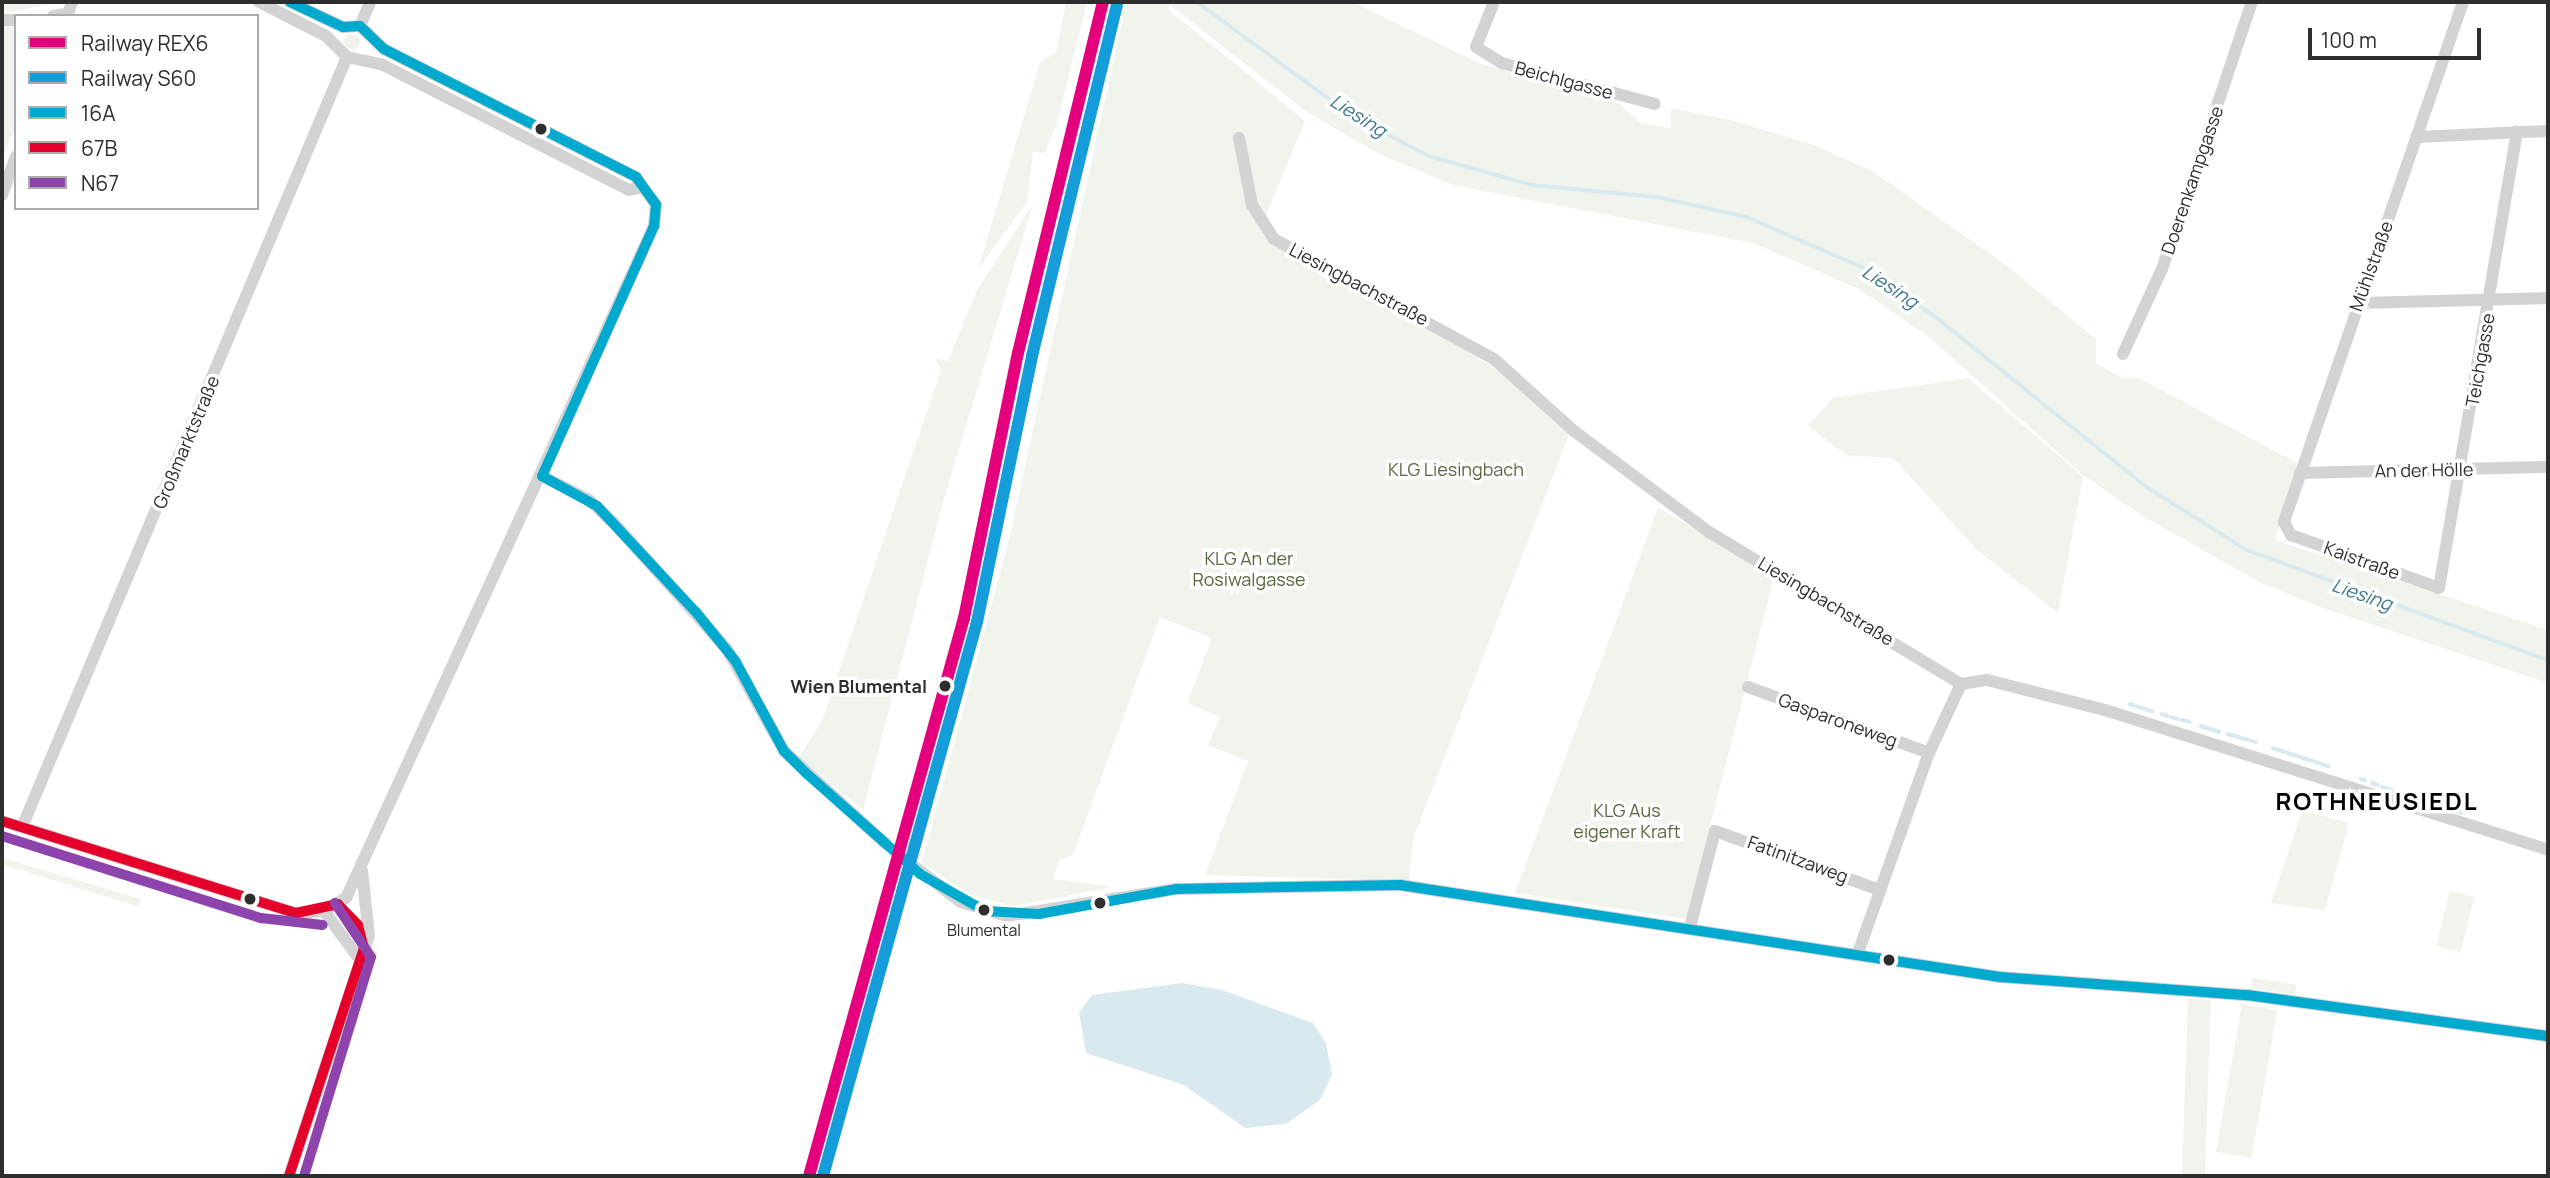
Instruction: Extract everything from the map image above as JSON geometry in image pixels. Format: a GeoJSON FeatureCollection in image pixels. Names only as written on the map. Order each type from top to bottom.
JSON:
{"type":"FeatureCollection","features":[{"type":"Feature","properties":{"kind":"street"},"geometry":{"type":"LineString","coordinates":[[259,2],[337,45],[347,57],[361,56],[629,190],[643,187]]}},
{"type":"Feature","properties":{"kind":"street"},"geometry":{"type":"LineString","coordinates":[[290,2],[343,27],[360,26]]}},
{"type":"Feature","properties":{"kind":"street"},"geometry":{"type":"LineString","coordinates":[[360,26],[370,2]]}},
{"type":"Feature","properties":{"kind":"street","name":"Beichlgasse"},"geometry":{"type":"LineString","coordinates":[[1494,2],[1476,47],[1502,63],[1655,104]]}},
{"type":"Feature","properties":{"kind":"street","name":"Doerenkampgasse"},"geometry":{"type":"LineString","coordinates":[[2123,354],[2162,269],[2252,2]]}},
{"type":"Feature","properties":{"kind":"street","name":"Mühlstraße"},"geometry":{"type":"LineString","coordinates":[[2286,531],[2300,473],[2463,2]]}},
{"type":"Feature","properties":{"kind":"street"},"geometry":{"type":"LineString","coordinates":[[2,821],[265,905],[324,911],[338,904],[362,870],[542,476],[654,226],[652,198],[636,177],[370,40],[360,26]]}},
{"type":"Feature","properties":{"kind":"street"},"geometry":{"type":"LineString","coordinates":[[337,45],[343,27]]}},
{"type":"Feature","properties":{"kind":"street"},"geometry":{"type":"LineString","coordinates":[[361,56],[370,40]]}},
{"type":"Feature","properties":{"kind":"street","name":"Großmarktstraße"},"geometry":{"type":"LineString","coordinates":[[22,827],[347,57]]}},
{"type":"Feature","properties":{"kind":"street"},"geometry":{"type":"LineString","coordinates":[[2416,137],[2548,131]]}},
{"type":"Feature","properties":{"kind":"street","name":"Teichgasse"},"geometry":{"type":"LineString","coordinates":[[2439,587],[2491,300],[2517,132]]}},
{"type":"Feature","properties":{"kind":"street","name":"Liesingbachstraße"},"geometry":{"type":"LineString","coordinates":[[1239,138],[1252,205],[1274,239],[1494,359],[1574,431],[1709,532],[1961,684]]}},
{"type":"Feature","properties":{"kind":"street"},"geometry":{"type":"LineString","coordinates":[[2,195],[6,172]]}},
{"type":"Feature","properties":{"kind":"street"},"geometry":{"type":"LineString","coordinates":[[2359,303],[2548,298]]}},
{"type":"Feature","properties":{"kind":"street","name":"An der Hölle"},"geometry":{"type":"LineString","coordinates":[[2300,473],[2548,467]]}},
{"type":"Feature","properties":{"kind":"street"},"geometry":{"type":"LineString","coordinates":[[542,476],[589,500],[613,522],[727,649],[784,751],[886,845]]}},
{"type":"Feature","properties":{"kind":"street","name":"Kaistraße"},"geometry":{"type":"LineString","coordinates":[[2286,531],[2439,587]]}},
{"type":"Feature","properties":{"kind":"street"},"geometry":{"type":"LineString","coordinates":[[1858,953],[1929,753],[1961,684],[1987,680],[2095,707],[2548,850]]}},
{"type":"Feature","properties":{"kind":"street","name":"Gasparoneweg"},"geometry":{"type":"LineString","coordinates":[[1748,687],[1929,753]]}},
{"type":"Feature","properties":{"kind":"street","name":"Fatinitzaweg"},"geometry":{"type":"LineString","coordinates":[[1690,927],[1715,831],[1880,890]]}},
{"type":"Feature","properties":{"kind":"street"},"geometry":{"type":"LineString","coordinates":[[898,854],[961,902],[1007,916],[1158,891],[1358,883],[1490,895],[2014,979],[2247,995],[2548,1037]]}},
{"type":"Feature","properties":{"kind":"street"},"geometry":{"type":"LineString","coordinates":[[289,1176],[357,956],[365,942],[370,905],[362,870]]}},
{"type":"Feature","properties":{"kind":"street"},"geometry":{"type":"LineString","coordinates":[[338,904],[365,942]]}},
{"type":"Feature","properties":{"kind":"street"},"geometry":{"type":"LineString","coordinates":[[324,911],[357,956]]}},
{"type":"Feature","properties":{"kind":"green space"},"geometry":{"type":"Polygon","coordinates":[[[2,2],[60,2],[11,12],[2,11],[2,2]]]}},
{"type":"Feature","properties":{"kind":"green space"},"geometry":{"type":"Polygon","coordinates":[[[1066,2],[1087,2],[1057,123],[1045,153],[1033,152],[1027,202],[978,269],[1040,63],[1056,52],[1066,2]]]}},
{"type":"Feature","properties":{"kind":"green space"},"geometry":{"type":"Polygon","coordinates":[[[1120,2],[1353,2],[1479,63],[1619,104],[1642,124],[1671,128],[1671,108],[1730,120],[1814,145],[1872,171],[2006,265],[2096,339],[2096,363],[2122,378],[2139,378],[2297,463],[2275,540],[2548,630],[2548,683],[2320,607],[2259,582],[2143,516],[2083,475],[1929,337],[1859,289],[1753,243],[1453,185],[1379,154],[1307,112],[1170,5],[1169,10],[1305,121],[1262,225],[1514,380],[1570,432],[1413,839],[1409,881],[1205,875],[1248,761],[1208,745],[1220,717],[1187,703],[1212,638],[1160,617],[1073,855],[1059,861],[1053,879],[1113,887],[1012,906],[969,894],[922,863],[1008,544],[1123,18],[1120,2]]]}},
{"type":"Feature","properties":{"kind":"green space"},"geometry":{"type":"Polygon","coordinates":[[[2,25],[14,25],[14,129],[2,160],[2,25]]]}},
{"type":"Feature","properties":{"kind":"green space"},"geometry":{"type":"Polygon","coordinates":[[[349,34],[355,34],[360,42],[358,48],[349,50],[344,45],[344,39],[349,34]]]}},
{"type":"Feature","properties":{"kind":"green space"},"geometry":{"type":"Polygon","coordinates":[[[1033,204],[943,502],[863,810],[799,757],[822,721],[941,370],[935,358],[948,361],[977,290],[1033,204]]]}},
{"type":"Feature","properties":{"kind":"green space"},"geometry":{"type":"Polygon","coordinates":[[[1968,378],[2083,477],[2058,613],[1977,550],[1893,458],[1846,455],[1808,426],[1833,398],[1968,378]]]}},
{"type":"Feature","properties":{"kind":"green space","name":"KLG Aus eigener Kraft"},"geometry":{"type":"Polygon","coordinates":[[[1658,508],[1775,573],[1686,919],[1515,893],[1658,508]]]}},
{"type":"Feature","properties":{"kind":"green space"},"geometry":{"type":"Polygon","coordinates":[[[2302,811],[2349,823],[2325,910],[2271,903],[2302,811]]]}},
{"type":"Feature","properties":{"kind":"green space"},"geometry":{"type":"Polygon","coordinates":[[[2,858],[141,899],[139,907],[2,864],[2,858]]]}},
{"type":"Feature","properties":{"kind":"green space"},"geometry":{"type":"Polygon","coordinates":[[[2450,891],[2474,897],[2460,952],[2436,946],[2450,891]]]}},
{"type":"Feature","properties":{"kind":"green space"},"geometry":{"type":"Polygon","coordinates":[[[2253,978],[2296,985],[2295,995],[2251,988],[2253,978]]]}},
{"type":"Feature","properties":{"kind":"green space"},"geometry":{"type":"Polygon","coordinates":[[[2188,999],[2211,1000],[2205,1176],[2182,1176],[2188,999]]]}},
{"type":"Feature","properties":{"kind":"green space"},"geometry":{"type":"Polygon","coordinates":[[[2242,1004],[2277,1010],[2251,1158],[2216,1152],[2242,1004]]]}},
{"type":"Feature","properties":{"kind":"shaded area"},"geometry":{"type":"Polygon","coordinates":[[[1182,983],[1222,990],[1313,1023],[1326,1043],[1332,1075],[1320,1100],[1286,1124],[1245,1128],[1184,1085],[1086,1053],[1079,1013],[1092,995],[1182,983]]]}},
{"type":"Feature","properties":{"kind":"waterway","name":"Liesing"},"geometry":{"type":"LineString","coordinates":[[1197,2],[1353,116],[1429,156],[1532,185],[1657,197],[1747,217],[1862,267],[1936,317],[2147,487],[2247,550],[2548,660]]}},
{"type":"Feature","properties":{"kind":"waterway"},"geometry":{"type":"LineString","coordinates":[[2130,704],[2152,711]]}},
{"type":"Feature","properties":{"kind":"waterway"},"geometry":{"type":"LineString","coordinates":[[2162,714],[2168,716]]}},
{"type":"Feature","properties":{"kind":"waterway"},"geometry":{"type":"LineString","coordinates":[[2172,717],[2178,719]]}},
{"type":"Feature","properties":{"kind":"waterway"},"geometry":{"type":"LineString","coordinates":[[2182,720],[2190,722]]}},
{"type":"Feature","properties":{"kind":"waterway"},"geometry":{"type":"LineString","coordinates":[[2201,726],[2219,732]]}},
{"type":"Feature","properties":{"kind":"waterway"},"geometry":{"type":"LineString","coordinates":[[2228,734],[2256,742]]}},
{"type":"Feature","properties":{"kind":"waterway"},"geometry":{"type":"LineString","coordinates":[[2273,748],[2328,766]]}},
{"type":"Feature","properties":{"kind":"waterway"},"geometry":{"type":"LineString","coordinates":[[2361,779],[2365,780]]}},
{"type":"Feature","properties":{"kind":"waterway"},"geometry":{"type":"LineString","coordinates":[[2372,783],[2378,785]]}},
{"type":"Feature","properties":{"kind":"waterway"},"geometry":{"type":"LineString","coordinates":[[2382,787],[2417,798]]}},
{"type":"Feature","properties":{"kind":"waterway"},"geometry":{"type":"LineString","coordinates":[[2427,801],[2437,805]]}},
{"type":"Feature","properties":{"kind":"waterway"},"geometry":{"type":"LineString","coordinates":[[2456,811],[2464,813]]}},
{"type":"Feature","properties":{"kind":"rail line","name":"REX6"},"geometry":{"type":"LineString","coordinates":[[809,1176],[964,618],[1018,353],[1103,2]]}},
{"type":"Feature","properties":{"kind":"rail line","name":"S60"},"geometry":{"type":"LineString","coordinates":[[823,1176],[977,622],[1032,356],[1117,5]]}},
{"type":"Feature","properties":{"kind":"transit line","name":"16A"},"geometry":{"type":"LineString","coordinates":[[290,2],[343,27],[360,26],[384,49],[636,177],[656,205],[654,226],[542,476]]}},
{"type":"Feature","properties":{"kind":"transit line","name":"16A"},"geometry":{"type":"LineString","coordinates":[[542,476],[597,506],[696,612],[736,662],[784,751],[806,773],[920,874],[985,911],[1039,914],[1176,889],[1400,885],[2000,977],[2247,995],[2548,1036]]}},
{"type":"Feature","properties":{"kind":"transit line","name":"67B"},"geometry":{"type":"LineString","coordinates":[[2,821],[296,913],[338,904]]}},
{"type":"Feature","properties":{"kind":"transit line","name":"N67"},"geometry":{"type":"LineString","coordinates":[[2,836],[261,918],[323,925]]}},
{"type":"Feature","properties":{"kind":"transit line","name":"N67"},"geometry":{"type":"LineString","coordinates":[[304,1176],[371,957],[335,903]]}},
{"type":"Feature","properties":{"kind":"transit line","name":"67B"},"geometry":{"type":"LineString","coordinates":[[289,1176],[364,948],[358,925],[338,904]]}},
{"type":"Feature","properties":{"kind":"place","name":"Wien Blumental"},"geometry":{"type":"Point","coordinates":[945,686]}},
{"type":"Feature","properties":{"kind":"place","name":"Blumental"},"geometry":{"type":"Point","coordinates":[984,910]}},
{"type":"Feature","properties":{"kind":"district","name":"ROTHNEUSIEDL"},"geometry":{"type":"Point","coordinates":[2377,801]}},
{"type":"Feature","properties":{"kind":"park label","name":"KLG Liesingbach"},"geometry":{"type":"Point","coordinates":[1456,469]}},
{"type":"Feature","properties":{"kind":"park label","name":"KLG An der Rosiwalgasse"},"geometry":{"type":"Point","coordinates":[1249,569]}}]}
